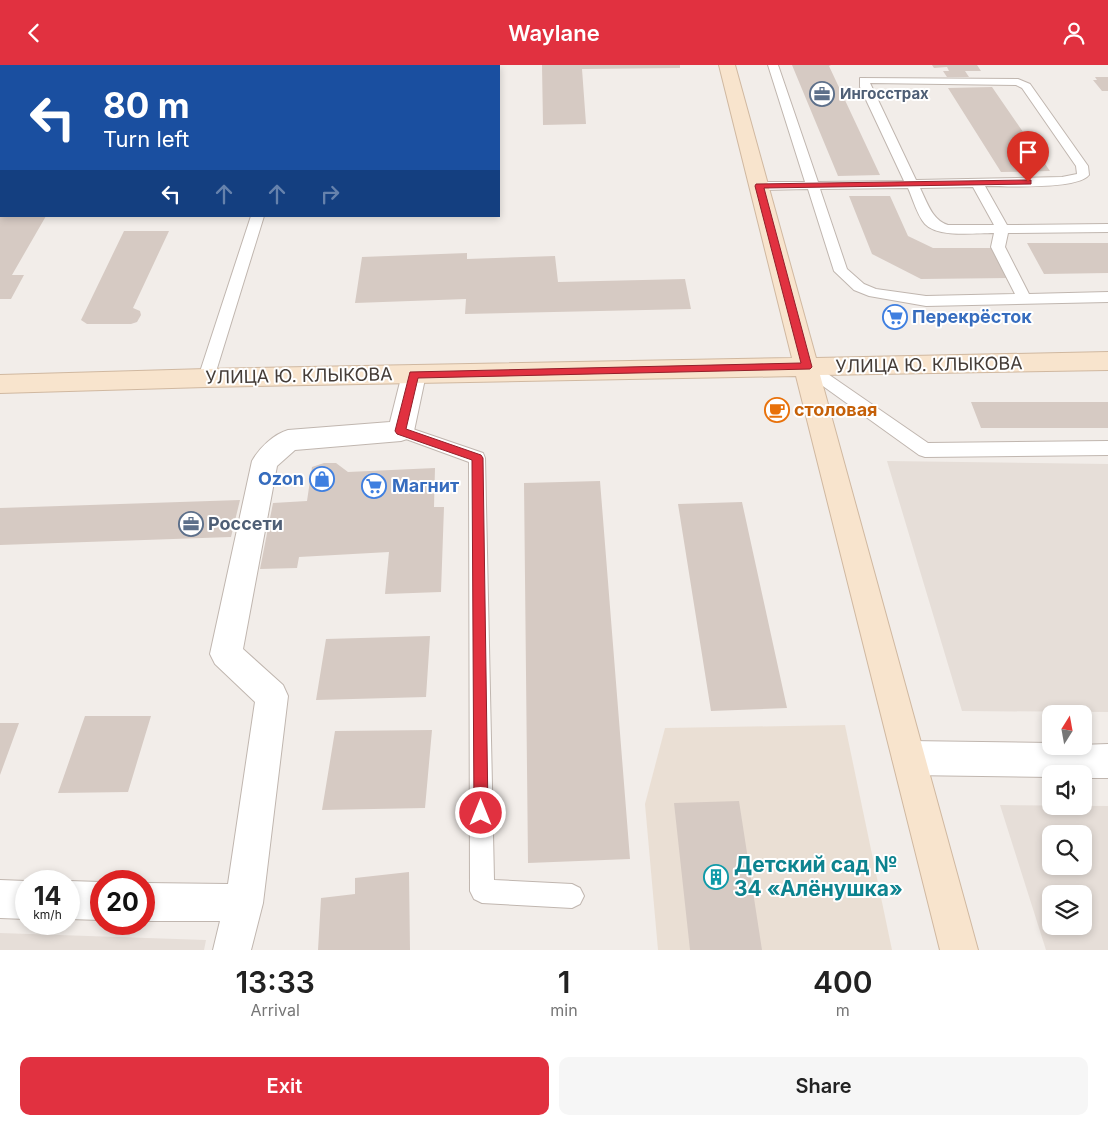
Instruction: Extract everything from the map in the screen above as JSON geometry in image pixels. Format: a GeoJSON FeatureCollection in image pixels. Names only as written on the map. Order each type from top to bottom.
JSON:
{"type":"FeatureCollection","features":[{"type":"Feature","properties":{"kind":"main road"},"geometry":{"type":"LineString","coordinates":[[728,65],[959,950]]}},
{"type":"Feature","properties":{"kind":"main road","name":"УЛИЦА Ю. КЛЫКОВА"},"geometry":{"type":"LineString","coordinates":[[0,384],[206,378],[1108,361]]}},
{"type":"Feature","properties":{"kind":"street"},"geometry":{"type":"LineString","coordinates":[[232,950],[244,903],[272,696],[226,655],[265,461],[288,440],[400,431],[414,374]]}},
{"type":"Feature","properties":{"kind":"street"},"geometry":{"type":"LineString","coordinates":[[909,758],[1108,761]]}},
{"type":"Feature","properties":{"kind":"street"},"geometry":{"type":"LineString","coordinates":[[0,899],[15,899]]}},
{"type":"Feature","properties":{"kind":"street"},"geometry":{"type":"LineString","coordinates":[[155,902],[244,903]]}},
{"type":"Feature","properties":{"kind":"lane"},"geometry":{"type":"LineString","coordinates":[[773,65],[841,271],[859,287],[874,293],[926,301],[1108,297]]}},
{"type":"Feature","properties":{"kind":"lane"},"geometry":{"type":"LineString","coordinates":[[759,186],[813,186],[913,184],[977,183],[1062,181],[1076,179],[1083,175],[1082,166],[1026,86],[1018,82],[864,80],[865,87],[913,184],[930,221],[937,227],[948,229],[1108,228]]}},
{"type":"Feature","properties":{"kind":"lane"},"geometry":{"type":"LineString","coordinates":[[977,183],[1002,228],[998,247],[1025,299]]}},
{"type":"Feature","properties":{"kind":"lane"},"geometry":{"type":"LineString","coordinates":[[206,378],[258,217]]}},
{"type":"Feature","properties":{"kind":"lane"},"geometry":{"type":"LineString","coordinates":[[807,367],[925,450],[1108,448]]}},
{"type":"Feature","properties":{"kind":"lane"},"geometry":{"type":"LineString","coordinates":[[400,431],[477,458],[482,891],[572,896]]}},
{"type":"Feature","properties":{"kind":"shaded area"},"geometry":{"type":"Polygon","coordinates":[[[887,461],[1108,464],[1108,712],[1092,712],[1092,705],[1042,705],[1042,712],[962,711],[887,461]]]}},
{"type":"Feature","properties":{"kind":"shaded area"},"geometry":{"type":"Polygon","coordinates":[[[845,725],[892,950],[658,950],[645,804],[665,728],[845,725]]]}},
{"type":"Feature","properties":{"kind":"shaded area"},"geometry":{"type":"Polygon","coordinates":[[[1000,805],[1042,805],[1042,815],[1092,815],[1092,806],[1108,806],[1108,950],[1046,950],[1000,805]]]}},
{"type":"Feature","properties":{"kind":"shaded area"},"geometry":{"type":"Polygon","coordinates":[[[0,933],[206,940],[204,950],[0,950],[0,933]]]}},
{"type":"Feature","properties":{"kind":"building"},"geometry":{"type":"Polygon","coordinates":[[[542,65],[680,65],[680,68],[582,69],[586,124],[543,125],[542,65]]]}},
{"type":"Feature","properties":{"kind":"building"},"geometry":{"type":"Polygon","coordinates":[[[792,65],[831,65],[829,66],[880,175],[838,176],[792,65]]]}},
{"type":"Feature","properties":{"kind":"building"},"geometry":{"type":"Polygon","coordinates":[[[932,65],[977,65],[981,71],[965,71],[969,77],[947,77],[943,71],[949,71],[947,67],[934,68],[932,65]]]}},
{"type":"Feature","properties":{"kind":"building"},"geometry":{"type":"Polygon","coordinates":[[[1095,77],[1108,77],[1108,91],[1102,91],[1093,80],[1097,80],[1095,77]]]}},
{"type":"Feature","properties":{"kind":"building"},"geometry":{"type":"Polygon","coordinates":[[[992,87],[1050,171],[1001,172],[948,88],[992,87]]]}},
{"type":"Feature","properties":{"kind":"building"},"geometry":{"type":"Polygon","coordinates":[[[849,196],[890,196],[908,236],[933,248],[992,248],[1009,278],[921,279],[872,254],[849,196]]]}},
{"type":"Feature","properties":{"kind":"building"},"geometry":{"type":"Polygon","coordinates":[[[0,217],[45,217],[12,275],[24,275],[11,299],[0,299],[0,217]]]}},
{"type":"Feature","properties":{"kind":"building"},"geometry":{"type":"Polygon","coordinates":[[[124,231],[169,231],[133,308],[140,311],[141,315],[137,322],[131,324],[87,324],[81,320],[124,231]]]}},
{"type":"Feature","properties":{"kind":"building"},"geometry":{"type":"Polygon","coordinates":[[[1027,243],[1108,243],[1108,273],[1044,274],[1027,243]]]}},
{"type":"Feature","properties":{"kind":"building"},"geometry":{"type":"Polygon","coordinates":[[[467,253],[467,259],[555,256],[558,282],[685,279],[691,309],[465,314],[466,299],[355,303],[362,257],[467,253]]]}},
{"type":"Feature","properties":{"kind":"building"},"geometry":{"type":"Polygon","coordinates":[[[971,402],[1108,402],[1108,428],[981,428],[971,402]]]}},
{"type":"Feature","properties":{"kind":"building"},"geometry":{"type":"Polygon","coordinates":[[[324,463],[336,463],[348,472],[435,468],[434,507],[444,507],[441,592],[385,594],[389,552],[299,557],[297,568],[260,569],[273,503],[307,501],[312,467],[324,463]]]}},
{"type":"Feature","properties":{"kind":"building"},"geometry":{"type":"Polygon","coordinates":[[[600,481],[630,859],[528,863],[524,483],[600,481]]]}},
{"type":"Feature","properties":{"kind":"building"},"geometry":{"type":"Polygon","coordinates":[[[240,500],[231,537],[0,545],[0,508],[240,500]]]}},
{"type":"Feature","properties":{"kind":"building"},"geometry":{"type":"Polygon","coordinates":[[[742,502],[787,708],[711,711],[678,504],[742,502]]]}},
{"type":"Feature","properties":{"kind":"building"},"geometry":{"type":"Polygon","coordinates":[[[430,636],[426,697],[316,700],[326,639],[430,636]]]}},
{"type":"Feature","properties":{"kind":"building"},"geometry":{"type":"Polygon","coordinates":[[[85,716],[151,716],[128,792],[58,793],[85,716]]]}},
{"type":"Feature","properties":{"kind":"building"},"geometry":{"type":"Polygon","coordinates":[[[0,723],[19,723],[0,775],[0,723]]]}},
{"type":"Feature","properties":{"kind":"building"},"geometry":{"type":"Polygon","coordinates":[[[432,730],[425,808],[322,810],[335,731],[432,730]]]}},
{"type":"Feature","properties":{"kind":"building","name":"Детский сад № 34 «Алёнушка»"},"geometry":{"type":"Polygon","coordinates":[[[739,801],[762,950],[690,950],[674,803],[739,801]]]}},
{"type":"Feature","properties":{"kind":"building"},"geometry":{"type":"Polygon","coordinates":[[[409,872],[410,950],[318,950],[321,898],[355,894],[355,878],[409,872]]]}},
{"type":"Feature","properties":{"kind":"place","name":"Ингосстрах"},"geometry":{"type":"Point","coordinates":[822,94]}},
{"type":"Feature","properties":{"kind":"place","name":"Перекрёсток"},"geometry":{"type":"Point","coordinates":[895,317]}},
{"type":"Feature","properties":{"kind":"place","name":"столовая"},"geometry":{"type":"Point","coordinates":[777,410]}},
{"type":"Feature","properties":{"kind":"place","name":"Ozon"},"geometry":{"type":"Point","coordinates":[322,479]}},
{"type":"Feature","properties":{"kind":"place","name":"Магнит"},"geometry":{"type":"Point","coordinates":[374,486]}},
{"type":"Feature","properties":{"kind":"place","name":"Россети"},"geometry":{"type":"Point","coordinates":[191,524]}},
{"type":"Feature","properties":{"kind":"place","name":"Детский сад № 34 «Алёнушка»"},"geometry":{"type":"Point","coordinates":[716,877]}},
{"type":"Feature","properties":{"kind":"route"},"geometry":{"type":"LineString","coordinates":[[481,813],[477,458],[400,431],[414,374],[807,367],[759,186],[1028,182]]}}]}
